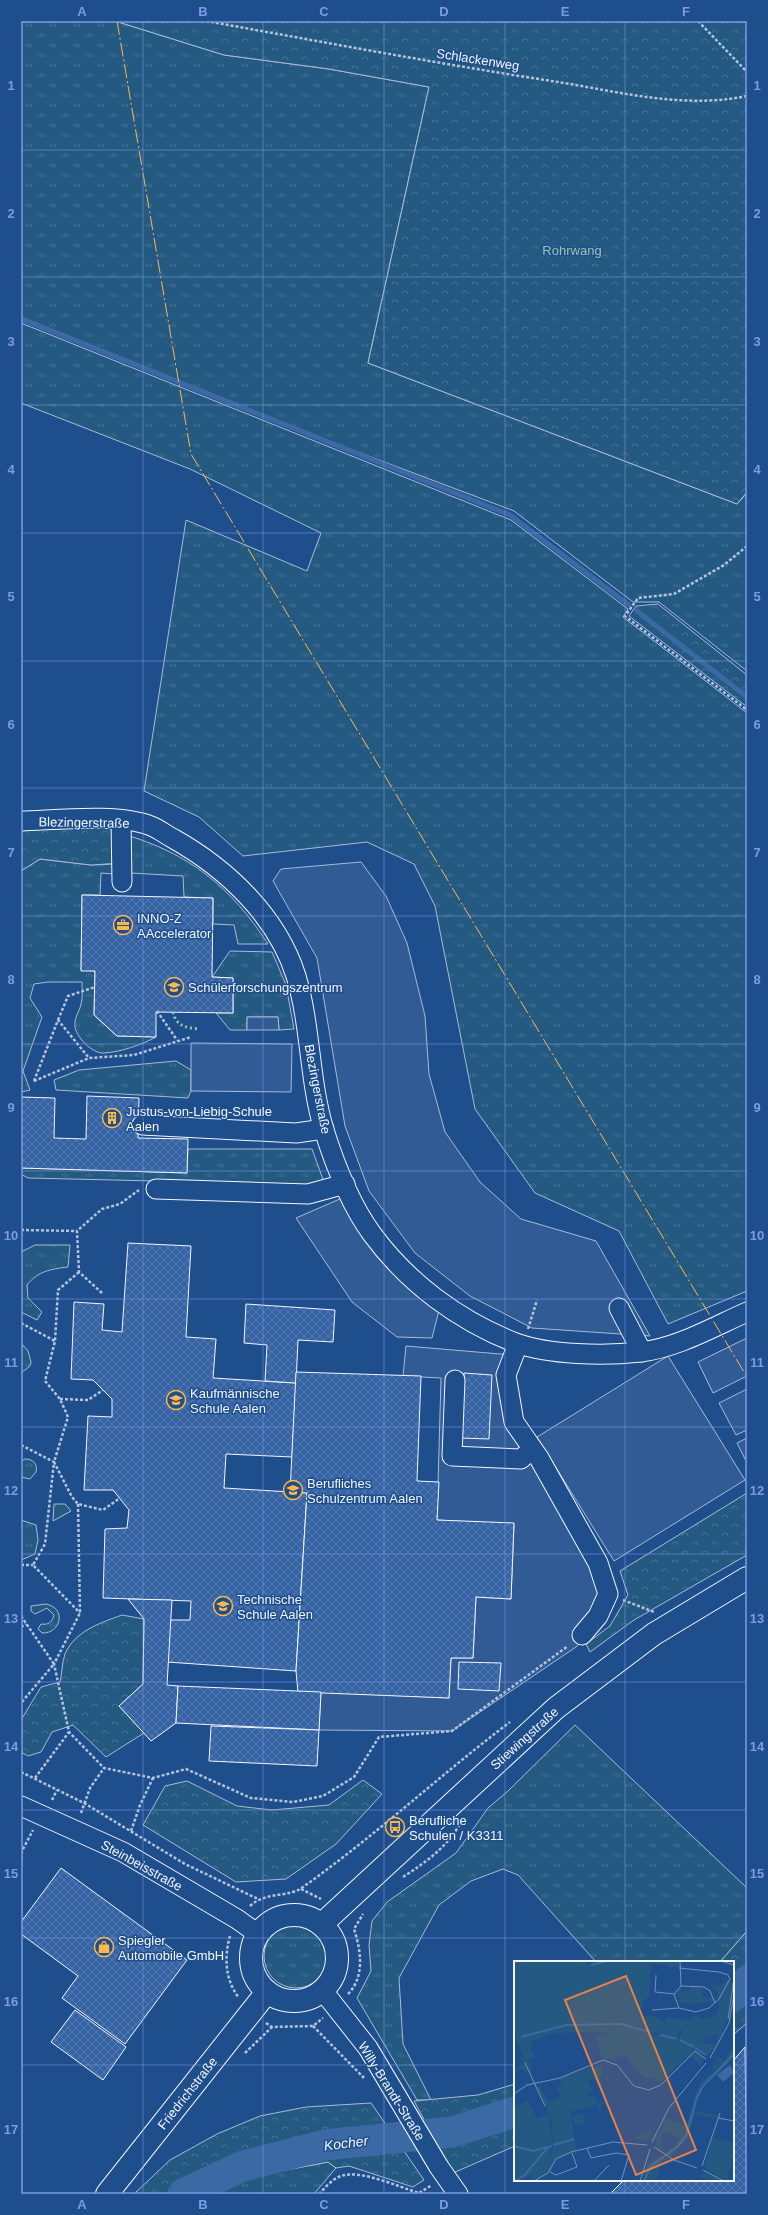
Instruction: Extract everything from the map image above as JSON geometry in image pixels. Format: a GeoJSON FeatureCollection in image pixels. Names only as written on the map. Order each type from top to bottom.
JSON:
{"type":"FeatureCollection","features":[{"type":"Feature","properties":{"kind":"main road","name":"Stiewingstraße"},"geometry":{"type":"LineString","coordinates":[[322,1924],[556,1708],[654,1634],[747,1578]]}},
{"type":"Feature","properties":{"kind":"main road"},"geometry":{"type":"LineString","coordinates":[[280,1917],[309,1917],[322,1924],[336,1945],[338,1957],[336,1970],[331,1981],[329,1999],[310,1999],[295,2002],[280,1999],[267,1992],[258,1982],[253,1971],[251,1958],[252,1946],[258,1934],[267,1924],[280,1917]]}},
{"type":"Feature","properties":{"kind":"main road","name":"Friedrichstraße"},"geometry":{"type":"LineString","coordinates":[[107,2194],[250,2011],[267,1992]]}},
{"type":"Feature","properties":{"kind":"street","name":"Blezingerstraße"},"geometry":{"type":"LineString","coordinates":[[21,821],[121,820],[150,826],[195,851],[241,888],[277,932],[296,976],[324,1129],[348,1194],[371,1233],[402,1269],[451,1310],[521,1344],[561,1352],[597,1354],[642,1352],[674,1344],[747,1312]]}},
{"type":"Feature","properties":{"kind":"street"},"geometry":{"type":"LineString","coordinates":[[121,820],[122,882]]}},
{"type":"Feature","properties":{"kind":"street"},"geometry":{"type":"LineString","coordinates":[[142,1125],[203,1130],[296,1133],[324,1129]]}},
{"type":"Feature","properties":{"kind":"street"},"geometry":{"type":"LineString","coordinates":[[156,1189],[308,1194],[345,1184]]}},
{"type":"Feature","properties":{"kind":"street"},"geometry":{"type":"LineString","coordinates":[[619,1308],[642,1352]]}},
{"type":"Feature","properties":{"kind":"street"},"geometry":{"type":"LineString","coordinates":[[521,1344],[506,1375],[514,1422],[531,1450],[539,1458],[598,1563],[608,1594],[598,1616],[582,1635]]}},
{"type":"Feature","properties":{"kind":"street"},"geometry":{"type":"LineString","coordinates":[[454,1380],[452,1456],[521,1459],[531,1450]]}},
{"type":"Feature","properties":{"kind":"street","name":"Steinbeisstraße"},"geometry":{"type":"LineString","coordinates":[[21,1806],[123,1852],[237,1919],[258,1934]]}},
{"type":"Feature","properties":{"kind":"street","name":"Willy-Brandt-Straße"},"geometry":{"type":"LineString","coordinates":[[329,1999],[368,2048],[442,2171],[458,2194]]}},
{"type":"Feature","properties":{"kind":"path","name":"Schlackenweg"},"geometry":{"type":"LineString","coordinates":[[206,21],[457,66],[684,102],[729,100],[747,96]]}},
{"type":"Feature","properties":{"kind":"path"},"geometry":{"type":"LineString","coordinates":[[698,21],[747,72]]}},
{"type":"Feature","properties":{"kind":"path"},"geometry":{"type":"LineString","coordinates":[[747,546],[724,565],[674,594],[638,598],[625,616],[747,710]]}},
{"type":"Feature","properties":{"kind":"path"},"geometry":{"type":"LineString","coordinates":[[94,986],[68,996],[34,1081],[88,1058],[134,1055],[177,1040],[191,1037]]}},
{"type":"Feature","properties":{"kind":"path"},"geometry":{"type":"LineString","coordinates":[[157,1012],[177,1040]]}},
{"type":"Feature","properties":{"kind":"path"},"geometry":{"type":"LineString","coordinates":[[58,1020],[88,1058]]}},
{"type":"Feature","properties":{"kind":"path"},"geometry":{"type":"LineString","coordinates":[[21,1230],[77,1231],[102,1209],[120,1204],[138,1190],[156,1189]]}},
{"type":"Feature","properties":{"kind":"path"},"geometry":{"type":"LineString","coordinates":[[77,1231],[79,1272],[102,1294]]}},
{"type":"Feature","properties":{"kind":"path"},"geometry":{"type":"LineString","coordinates":[[33,1565],[45,1544],[54,1462],[68,1417],[60,1399],[45,1381],[55,1341],[58,1290],[79,1272]]}},
{"type":"Feature","properties":{"kind":"path"},"geometry":{"type":"LineString","coordinates":[[521,1344],[537,1300]]}},
{"type":"Feature","properties":{"kind":"path"},"geometry":{"type":"LineString","coordinates":[[21,1323],[55,1341]]}},
{"type":"Feature","properties":{"kind":"path"},"geometry":{"type":"LineString","coordinates":[[60,1399],[88,1400],[103,1390]]}},
{"type":"Feature","properties":{"kind":"path"},"geometry":{"type":"LineString","coordinates":[[21,1445],[54,1462],[72,1497],[78,1504],[103,1510],[120,1498]]}},
{"type":"Feature","properties":{"kind":"path"},"geometry":{"type":"LineString","coordinates":[[21,1703],[54,1664],[80,1613],[78,1504]]}},
{"type":"Feature","properties":{"kind":"path"},"geometry":{"type":"LineString","coordinates":[[21,1565],[33,1565],[80,1613]]}},
{"type":"Feature","properties":{"kind":"path"},"geometry":{"type":"LineString","coordinates":[[608,1594],[656,1613]]}},
{"type":"Feature","properties":{"kind":"path"},"geometry":{"type":"LineString","coordinates":[[21,1616],[54,1664],[69,1732],[104,1768],[153,1778],[186,1769],[251,1798],[293,1802],[323,1796],[354,1777],[379,1737],[452,1731],[582,1635]]}},
{"type":"Feature","properties":{"kind":"path"},"geometry":{"type":"LineString","coordinates":[[21,1627],[26,1624]]}},
{"type":"Feature","properties":{"kind":"path"},"geometry":{"type":"LineString","coordinates":[[35,1779],[69,1732]]}},
{"type":"Feature","properties":{"kind":"path"},"geometry":{"type":"LineString","coordinates":[[367,2082],[314,2026],[272,2027],[250,2011],[235,1993],[226,1968],[229,1938],[237,1919],[258,1899],[301,1889],[379,1829],[451,1767]]}},
{"type":"Feature","properties":{"kind":"path"},"geometry":{"type":"LineString","coordinates":[[84,1803],[90,1788],[104,1768]]}},
{"type":"Feature","properties":{"kind":"path"},"geometry":{"type":"LineString","coordinates":[[21,1772],[84,1803],[185,1864],[258,1899]]}},
{"type":"Feature","properties":{"kind":"path"},"geometry":{"type":"LineString","coordinates":[[131,1831],[140,1805],[153,1778]]}},
{"type":"Feature","properties":{"kind":"path"},"geometry":{"type":"LineString","coordinates":[[21,1864],[22,1850],[43,1816]]}},
{"type":"Feature","properties":{"kind":"path"},"geometry":{"type":"LineString","coordinates":[[400,1880],[429,1860],[450,1840],[464,1818]]}},
{"type":"Feature","properties":{"kind":"path"},"geometry":{"type":"LineString","coordinates":[[314,2026],[329,1999],[354,1988],[361,1962],[359,1944],[354,1928],[365,1911]]}},
{"type":"Feature","properties":{"kind":"path"},"geometry":{"type":"LineString","coordinates":[[320,2194],[326,2186],[341,2176],[358,2174],[419,2193],[442,2171]]}},
{"type":"Feature","properties":{"kind":"green space"},"geometry":{"type":"Polygon","coordinates":[[[21,21],[115,21],[224,55],[329,69],[429,87],[368,363],[737,504],[747,493],[747,671],[659,602],[633,602],[514,511],[342,446],[21,317],[21,21]]]}},
{"type":"Feature","properties":{"kind":"green space","name":"Rohrwang"},"geometry":{"type":"Polygon","coordinates":[[[115,21],[747,21],[747,492],[737,504],[368,363],[429,87],[329,69],[224,55],[115,21]]]}},
{"type":"Feature","properties":{"kind":"green space"},"geometry":{"type":"Polygon","coordinates":[[[21,323],[511,520],[628,609],[623,617],[747,713],[747,1291],[668,1324],[619,1231],[535,1193],[475,1109],[435,906],[414,864],[367,842],[243,856],[199,817],[144,791],[186,520],[307,571],[321,533],[190,469],[21,403],[21,323]]]}},
{"type":"Feature","properties":{"kind":"green space"},"geometry":{"type":"Polygon","coordinates":[[[658,604],[747,675],[747,707],[629,616],[636,606],[658,604]]]}},
{"type":"Feature","properties":{"kind":"green space"},"geometry":{"type":"Polygon","coordinates":[[[88,824],[120,831],[121,863],[91,865],[40,859],[21,871],[21,828],[88,824]]]}},
{"type":"Feature","properties":{"kind":"green space"},"geometry":{"type":"Polygon","coordinates":[[[123,834],[168,851],[188,862],[206,875],[239,905],[268,944],[238,944],[234,925],[213,924],[213,898],[184,897],[183,876],[131,873],[123,834]]]}},
{"type":"Feature","properties":{"kind":"green space"},"geometry":{"type":"Polygon","coordinates":[[[40,859],[91,865],[114,864],[114,874],[101,873],[100,895],[82,895],[81,970],[95,971],[94,1015],[117,1036],[156,1037],[138,1045],[109,1053],[94,1050],[82,1040],[75,1027],[76,1018],[82,1001],[82,982],[48,982],[34,984],[30,998],[42,1017],[23,1071],[30,1090],[21,1092],[21,871],[40,859]]]}},
{"type":"Feature","properties":{"kind":"green space"},"geometry":{"type":"Polygon","coordinates":[[[230,951],[272,952],[286,985],[294,1029],[279,1030],[278,1017],[247,1017],[247,1030],[230,1030],[216,1013],[233,1013],[233,978],[212,977],[230,951]]]}},
{"type":"Feature","properties":{"kind":"green space"},"geometry":{"type":"Polygon","coordinates":[[[176,1061],[191,1070],[191,1091],[188,1098],[56,1090],[54,1080],[79,1070],[176,1061]]]}},
{"type":"Feature","properties":{"kind":"green space"},"geometry":{"type":"Polygon","coordinates":[[[188,1149],[312,1149],[325,1185],[28,1178],[21,1174],[21,1168],[187,1173],[188,1149]]]}},
{"type":"Feature","properties":{"kind":"green space"},"geometry":{"type":"Polygon","coordinates":[[[35,1245],[70,1245],[68,1267],[40,1274],[31,1280],[27,1285],[28,1298],[42,1312],[37,1320],[21,1312],[21,1252],[35,1245]]]}},
{"type":"Feature","properties":{"kind":"green space"},"geometry":{"type":"Polygon","coordinates":[[[21,1343],[28,1351],[31,1362],[30,1366],[21,1373],[21,1343]]]}},
{"type":"Feature","properties":{"kind":"green space"},"geometry":{"type":"Polygon","coordinates":[[[25,1459],[33,1461],[36,1464],[36,1472],[30,1479],[21,1477],[21,1461],[25,1459]]]}},
{"type":"Feature","properties":{"kind":"green space"},"geometry":{"type":"Polygon","coordinates":[[[747,1493],[747,1555],[634,1620],[590,1652],[586,1644],[610,1626],[628,1595],[620,1571],[747,1493]]]}},
{"type":"Feature","properties":{"kind":"green space"},"geometry":{"type":"Polygon","coordinates":[[[54,1504],[65,1504],[71,1511],[53,1521],[54,1504]]]}},
{"type":"Feature","properties":{"kind":"green space"},"geometry":{"type":"Polygon","coordinates":[[[21,1520],[36,1525],[38,1540],[35,1554],[21,1560],[21,1520]]]}},
{"type":"Feature","properties":{"kind":"green space"},"geometry":{"type":"Polygon","coordinates":[[[46,1604],[53,1606],[57,1610],[59,1620],[54,1629],[42,1633],[38,1629],[41,1624],[49,1623],[54,1615],[47,1608],[35,1614],[31,1611],[31,1606],[46,1604]]]}},
{"type":"Feature","properties":{"kind":"green space"},"geometry":{"type":"Polygon","coordinates":[[[122,1615],[144,1619],[143,1684],[119,1706],[144,1733],[106,1757],[73,1725],[52,1732],[41,1752],[28,1756],[21,1752],[21,1720],[41,1687],[60,1682],[64,1657],[69,1646],[75,1639],[89,1629],[122,1615]]]}},
{"type":"Feature","properties":{"kind":"green space"},"geometry":{"type":"Polygon","coordinates":[[[575,1725],[747,1888],[747,1931],[721,1961],[595,1961],[518,1875],[503,1869],[471,1881],[439,1905],[399,1978],[403,2044],[431,2100],[417,2100],[357,1998],[371,1971],[369,1945],[372,1921],[387,1902],[456,1853],[488,1808],[508,1791],[575,1725]]]}},
{"type":"Feature","properties":{"kind":"green space"},"geometry":{"type":"Polygon","coordinates":[[[363,1780],[382,1794],[336,1844],[286,1879],[236,1882],[143,1825],[165,1786],[187,1781],[237,1806],[272,1810],[329,1805],[363,1780]]]}},
{"type":"Feature","properties":{"kind":"green space"},"geometry":{"type":"Polygon","coordinates":[[[290,1924],[302,1924],[319,1933],[326,1944],[328,1956],[326,1968],[319,1979],[302,1988],[290,1988],[278,1983],[269,1974],[264,1962],[264,1950],[269,1938],[278,1929],[290,1924]]]}},
{"type":"Feature","properties":{"kind":"green space"},"geometry":{"type":"Polygon","coordinates":[[[747,1931],[747,2023],[734,2034],[734,1961],[721,1961],[747,1931]]]}},
{"type":"Feature","properties":{"kind":"green space"},"geometry":{"type":"Polygon","coordinates":[[[514,2084],[514,2146],[453,2173],[414,2101],[478,2095],[514,2084]]]}},
{"type":"Feature","properties":{"kind":"green space"},"geometry":{"type":"Polygon","coordinates":[[[371,2103],[424,2180],[413,2187],[349,2166],[336,2168],[328,2162],[234,2180],[205,2194],[134,2194],[170,2160],[217,2134],[260,2116],[306,2107],[371,2103]]]}},
{"type":"Feature","properties":{"kind":"green space"},"geometry":{"type":"Polygon","coordinates":[[[328,2162],[336,2168],[314,2194],[205,2194],[234,2180],[328,2162]]]}},
{"type":"Feature","properties":{"kind":"shaded area"},"geometry":{"type":"Polygon","coordinates":[[[361,862],[386,896],[407,943],[425,1016],[429,1074],[445,1132],[480,1182],[521,1219],[596,1241],[650,1336],[532,1328],[470,1296],[415,1253],[369,1191],[345,1126],[317,958],[273,881],[281,869],[361,862]]]}},
{"type":"Feature","properties":{"kind":"shaded area"},"geometry":{"type":"Polygon","coordinates":[[[247,1017],[278,1017],[279,1030],[247,1030],[247,1017]]]}},
{"type":"Feature","properties":{"kind":"shaded area"},"geometry":{"type":"Polygon","coordinates":[[[191,1043],[292,1044],[291,1092],[191,1091],[191,1043]]]}},
{"type":"Feature","properties":{"kind":"shaded area"},"geometry":{"type":"Polygon","coordinates":[[[349,1195],[441,1302],[432,1338],[397,1337],[352,1302],[296,1218],[349,1195]]]}},
{"type":"Feature","properties":{"kind":"shaded area"},"geometry":{"type":"Polygon","coordinates":[[[747,1338],[747,1376],[713,1393],[698,1362],[747,1338]]]}},
{"type":"Feature","properties":{"kind":"shaded area"},"geometry":{"type":"Polygon","coordinates":[[[406,1346],[512,1355],[514,1422],[595,1551],[617,1594],[603,1619],[576,1647],[452,1731],[319,1730],[321,1692],[449,1698],[451,1658],[473,1658],[476,1597],[511,1599],[514,1524],[437,1520],[441,1378],[403,1376],[406,1346]]]}},
{"type":"Feature","properties":{"kind":"shaded area"},"geometry":{"type":"Polygon","coordinates":[[[668,1356],[745,1480],[614,1561],[537,1437],[668,1356]]]}},
{"type":"Feature","properties":{"kind":"shaded area"},"geometry":{"type":"Polygon","coordinates":[[[747,1389],[747,1430],[736,1435],[719,1403],[747,1389]]]}},
{"type":"Feature","properties":{"kind":"shaded area"},"geometry":{"type":"Polygon","coordinates":[[[747,1438],[747,1463],[737,1443],[747,1438]]]}},
{"type":"Feature","properties":{"kind":"building"},"geometry":{"type":"Polygon","coordinates":[[[82,895],[213,898],[212,977],[233,978],[233,1013],[156,1012],[156,1037],[117,1036],[94,1015],[95,971],[81,971],[82,895]]]}},
{"type":"Feature","properties":{"kind":"building","name":"Justus-von-Liebig-Schule Aalen"},"geometry":{"type":"Polygon","coordinates":[[[87,1096],[139,1098],[138,1138],[188,1139],[187,1173],[21,1168],[21,1097],[55,1098],[54,1138],[86,1139],[87,1096]]]}},
{"type":"Feature","properties":{"kind":"building","name":"Kaufmännische Schule Aalen"},"geometry":{"type":"Polygon","coordinates":[[[128,1243],[191,1246],[186,1337],[216,1339],[213,1378],[296,1383],[292,1457],[226,1454],[224,1488],[307,1493],[296,1671],[167,1662],[170,1620],[190,1620],[191,1601],[103,1598],[105,1529],[127,1528],[129,1510],[113,1490],[84,1490],[88,1416],[112,1417],[112,1399],[93,1380],[71,1379],[74,1302],[104,1304],[102,1330],[122,1332],[128,1243]]]}},
{"type":"Feature","properties":{"kind":"building"},"geometry":{"type":"Polygon","coordinates":[[[246,1304],[335,1310],[333,1342],[298,1340],[296,1383],[265,1381],[267,1345],[244,1343],[246,1304]]]}},
{"type":"Feature","properties":{"kind":"building"},"geometry":{"type":"Polygon","coordinates":[[[296,1372],[421,1376],[417,1481],[439,1482],[437,1520],[514,1523],[511,1599],[476,1597],[473,1658],[451,1658],[449,1698],[298,1692],[296,1671],[307,1493],[290,1492],[296,1372]]]}},
{"type":"Feature","properties":{"kind":"building"},"geometry":{"type":"Polygon","coordinates":[[[464,1373],[492,1375],[489,1439],[461,1438],[464,1373]]]}},
{"type":"Feature","properties":{"kind":"building"},"geometry":{"type":"Polygon","coordinates":[[[128,1599],[172,1600],[167,1685],[178,1686],[176,1723],[151,1741],[119,1706],[143,1684],[144,1619],[128,1599]]]}},
{"type":"Feature","properties":{"kind":"building"},"geometry":{"type":"Polygon","coordinates":[[[459,1662],[501,1663],[499,1691],[458,1689],[459,1662]]]}},
{"type":"Feature","properties":{"kind":"building"},"geometry":{"type":"Polygon","coordinates":[[[178,1686],[321,1692],[319,1730],[176,1723],[178,1686]]]}},
{"type":"Feature","properties":{"kind":"building"},"geometry":{"type":"Polygon","coordinates":[[[211,1726],[319,1730],[317,1766],[209,1761],[211,1726]]]}},
{"type":"Feature","properties":{"kind":"building","name":"Spiegler Automobile GmbH"},"geometry":{"type":"Polygon","coordinates":[[[61,1868],[187,1960],[125,2044],[62,1998],[78,1976],[21,1934],[21,1922],[61,1868]]]}},
{"type":"Feature","properties":{"kind":"building"},"geometry":{"type":"Polygon","coordinates":[[[75,2010],[126,2047],[103,2080],[51,2042],[75,2010]]]}},
{"type":"Feature","properties":{"kind":"building"},"geometry":{"type":"Polygon","coordinates":[[[745,2047],[747,2194],[614,2194],[612,2192],[623,2181],[734,2181],[734,2060],[745,2047]]]}},
{"type":"Feature","properties":{"kind":"waterway"},"geometry":{"type":"LineString","coordinates":[[21,319],[510,515],[629,605]]}},
{"type":"Feature","properties":{"kind":"waterway"},"geometry":{"type":"LineString","coordinates":[[637,611],[747,697]]}},
{"type":"Feature","properties":{"kind":"waterway","name":"Kocher"},"geometry":{"type":"LineString","coordinates":[[734,1995],[747,1981]]}},
{"type":"Feature","properties":{"kind":"waterway","name":"Kocher"},"geometry":{"type":"LineString","coordinates":[[183,2194],[243,2166],[325,2145],[452,2132],[514,2112]]}},
{"type":"Feature","properties":{"kind":"hedge"},"geometry":{"type":"LineString","coordinates":[[173,1012],[174,1017],[182,1025],[200,1029]]}},
{"type":"Feature","properties":{"kind":"power"},"geometry":{"type":"LineString","coordinates":[[117,21],[191,454],[747,1377]]}},
{"type":"Feature","properties":{"kind":"place","name":"INNO-Z AAccelerator"},"geometry":{"type":"Point","coordinates":[123,925]}},
{"type":"Feature","properties":{"kind":"place","name":"Schülerforschungszentrum"},"geometry":{"type":"Point","coordinates":[174,987]}},
{"type":"Feature","properties":{"kind":"place","name":"Justus-von-Liebig-Schule Aalen"},"geometry":{"type":"Point","coordinates":[112,1118]}},
{"type":"Feature","properties":{"kind":"place","name":"Kaufmännische Schule Aalen"},"geometry":{"type":"Point","coordinates":[176,1400]}},
{"type":"Feature","properties":{"kind":"place","name":"Berufliches Schulzentrum Aalen"},"geometry":{"type":"Point","coordinates":[293,1490]}},
{"type":"Feature","properties":{"kind":"place","name":"Technische Schule Aalen"},"geometry":{"type":"Point","coordinates":[223,1606]}},
{"type":"Feature","properties":{"kind":"place","name":"Berufliche Schulen / K3311"},"geometry":{"type":"Point","coordinates":[395,1827]}},
{"type":"Feature","properties":{"kind":"place","name":"Spiegler Automobile GmbH"},"geometry":{"type":"Point","coordinates":[104,1947]}}]}
